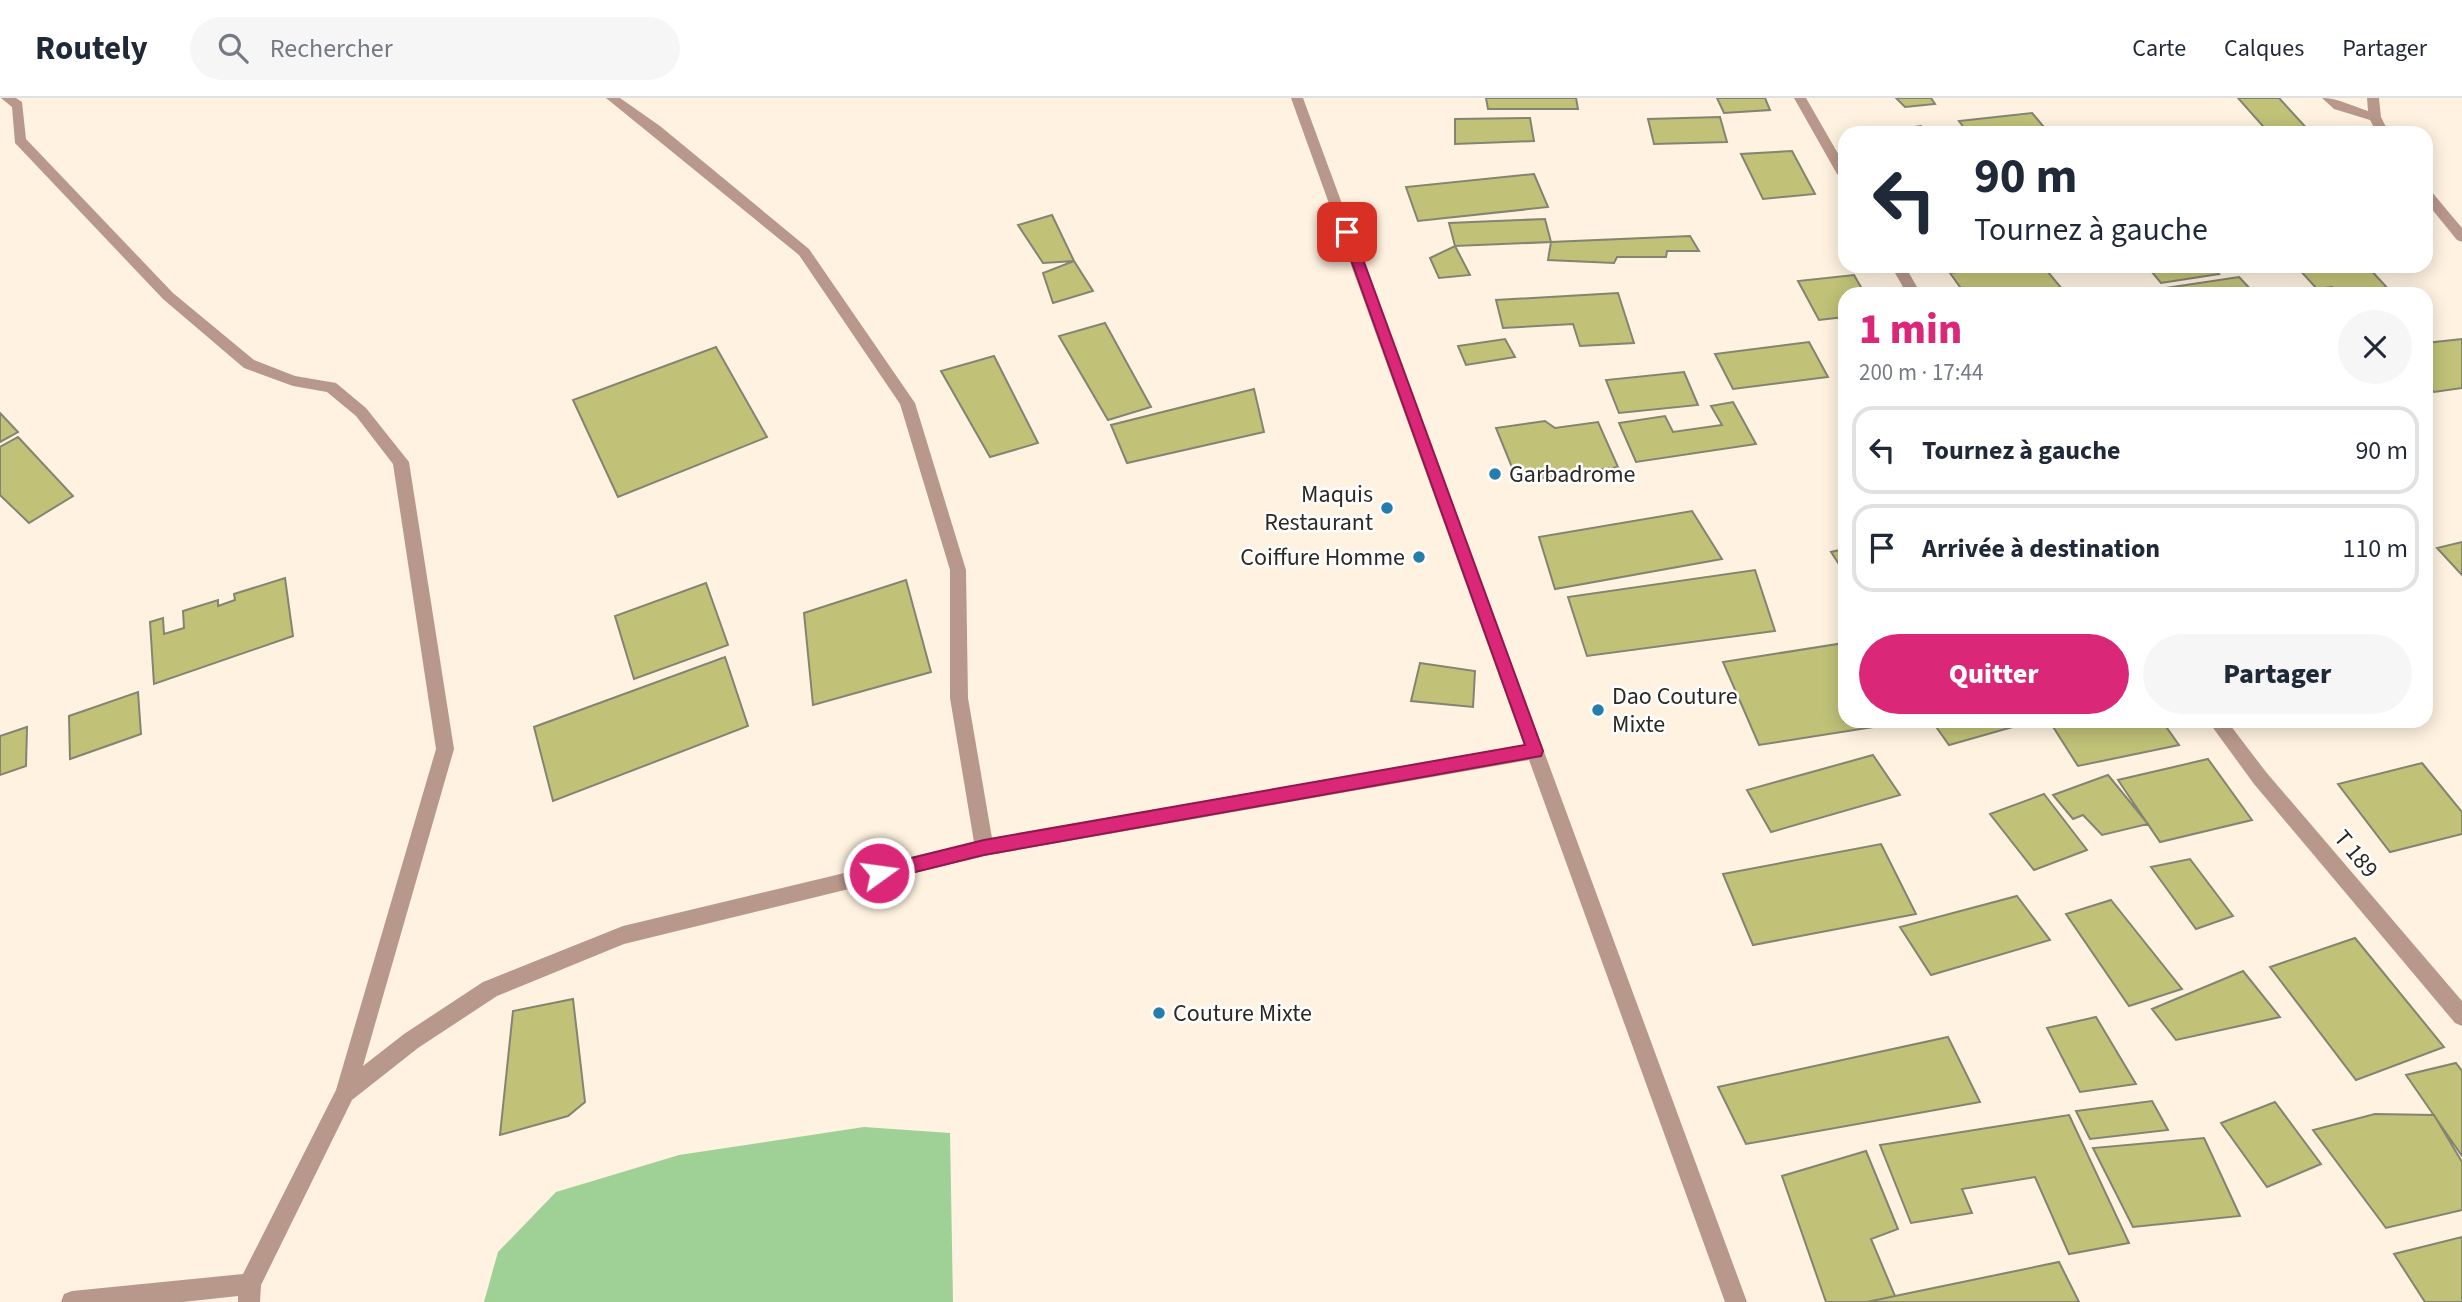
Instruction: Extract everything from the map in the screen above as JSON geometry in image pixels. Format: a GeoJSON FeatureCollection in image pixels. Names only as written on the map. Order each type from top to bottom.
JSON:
{"type":"FeatureCollection","features":[{"type":"Feature","properties":{"kind":"street"},"geometry":{"type":"LineString","coordinates":[[612,98],[655,129],[804,252],[907,403],[958,569],[959,698],[984,848]]}},
{"type":"Feature","properties":{"kind":"street"},"geometry":{"type":"LineString","coordinates":[[1297,98],[1736,1302]]}},
{"type":"Feature","properties":{"kind":"street"},"geometry":{"type":"LineString","coordinates":[[1800,98],[1838,164]]}},
{"type":"Feature","properties":{"kind":"street"},"geometry":{"type":"LineString","coordinates":[[2328,98],[2338,106],[2375,117]]}},
{"type":"Feature","properties":{"kind":"street"},"geometry":{"type":"LineString","coordinates":[[2372,98],[2380,126]]}},
{"type":"Feature","properties":{"kind":"street"},"geometry":{"type":"LineString","coordinates":[[8,106],[20,141],[168,296],[249,364],[293,381],[331,387],[361,412],[401,462],[445,748],[345,1093],[249,1293],[72,1302]]}},
{"type":"Feature","properties":{"kind":"street"},"geometry":{"type":"LineString","coordinates":[[2433,202],[2462,237]]}},
{"type":"Feature","properties":{"kind":"street","name":"T 189"},"geometry":{"type":"LineString","coordinates":[[2222,728],[2260,778],[2462,1016]]}},
{"type":"Feature","properties":{"kind":"street"},"geometry":{"type":"LineString","coordinates":[[345,1093],[411,1041],[490,989],[623,935],[984,848],[1535,751]]}},
{"type":"Feature","properties":{"kind":"shaded area"},"geometry":{"type":"Polygon","coordinates":[[[864,1127],[950,1133],[953,1302],[484,1302],[498,1252],[556,1192],[679,1155],[864,1127]]]}},
{"type":"Feature","properties":{"kind":"building"},"geometry":{"type":"Polygon","coordinates":[[[1486,98],[1576,98],[1578,109],[1488,109],[1486,98]]]}},
{"type":"Feature","properties":{"kind":"building"},"geometry":{"type":"Polygon","coordinates":[[[1717,98],[1765,98],[1770,110],[1724,113],[1717,98]]]}},
{"type":"Feature","properties":{"kind":"building"},"geometry":{"type":"Polygon","coordinates":[[[1896,98],[1931,98],[1935,104],[1905,107],[1896,98]]]}},
{"type":"Feature","properties":{"kind":"building"},"geometry":{"type":"Polygon","coordinates":[[[2238,98],[2279,98],[2305,126],[2263,126],[2238,98]]]}},
{"type":"Feature","properties":{"kind":"building"},"geometry":{"type":"Polygon","coordinates":[[[2032,113],[2043,126],[1963,126],[1959,121],[2032,113]]]}},
{"type":"Feature","properties":{"kind":"building"},"geometry":{"type":"Polygon","coordinates":[[[1720,117],[1727,142],[1654,144],[1648,119],[1720,117]]]}},
{"type":"Feature","properties":{"kind":"building"},"geometry":{"type":"Polygon","coordinates":[[[1530,118],[1534,141],[1455,144],[1455,119],[1530,118]]]}},
{"type":"Feature","properties":{"kind":"building"},"geometry":{"type":"Polygon","coordinates":[[[1792,151],[1815,194],[1763,199],[1741,154],[1792,151]]]}},
{"type":"Feature","properties":{"kind":"building"},"geometry":{"type":"Polygon","coordinates":[[[1534,174],[1548,207],[1418,221],[1406,187],[1534,174]]]}},
{"type":"Feature","properties":{"kind":"building"},"geometry":{"type":"Polygon","coordinates":[[[1052,215],[1074,261],[1043,263],[1018,225],[1052,215]]]}},
{"type":"Feature","properties":{"kind":"building"},"geometry":{"type":"Polygon","coordinates":[[[1545,219],[1551,242],[1455,246],[1449,223],[1545,219]]]}},
{"type":"Feature","properties":{"kind":"building"},"geometry":{"type":"Polygon","coordinates":[[[1690,236],[1699,251],[1667,251],[1666,257],[1617,257],[1614,263],[1548,260],[1551,242],[1690,236]]]}},
{"type":"Feature","properties":{"kind":"building"},"geometry":{"type":"Polygon","coordinates":[[[1455,246],[1470,275],[1439,278],[1430,258],[1455,246]]]}},
{"type":"Feature","properties":{"kind":"building"},"geometry":{"type":"Polygon","coordinates":[[[1074,261],[1093,291],[1053,303],[1043,273],[1074,261]]]}},
{"type":"Feature","properties":{"kind":"building"},"geometry":{"type":"Polygon","coordinates":[[[1950,273],[2049,273],[2060,287],[1960,287],[1950,273]]]}},
{"type":"Feature","properties":{"kind":"building"},"geometry":{"type":"Polygon","coordinates":[[[2153,273],[2219,274],[2161,283],[2153,273]]]}},
{"type":"Feature","properties":{"kind":"building"},"geometry":{"type":"Polygon","coordinates":[[[2302,273],[2373,273],[2386,287],[2332,287],[2315,287],[2302,273]]]}},
{"type":"Feature","properties":{"kind":"building"},"geometry":{"type":"Polygon","coordinates":[[[1854,275],[1861,287],[1838,287],[1838,318],[1819,320],[1798,281],[1854,275]]]}},
{"type":"Feature","properties":{"kind":"building"},"geometry":{"type":"Polygon","coordinates":[[[2239,277],[2248,287],[2172,287],[2239,277]]]}},
{"type":"Feature","properties":{"kind":"building"},"geometry":{"type":"Polygon","coordinates":[[[1618,293],[1634,343],[1580,346],[1573,324],[1503,328],[1496,300],[1618,293]]]}},
{"type":"Feature","properties":{"kind":"building"},"geometry":{"type":"Polygon","coordinates":[[[1105,323],[1151,407],[1108,420],[1059,336],[1105,323]]]}},
{"type":"Feature","properties":{"kind":"building"},"geometry":{"type":"Polygon","coordinates":[[[1505,339],[1515,357],[1466,365],[1458,346],[1505,339]]]}},
{"type":"Feature","properties":{"kind":"building"},"geometry":{"type":"Polygon","coordinates":[[[2462,339],[2462,388],[2433,391],[2433,342],[2462,339]]]}},
{"type":"Feature","properties":{"kind":"building"},"geometry":{"type":"Polygon","coordinates":[[[1809,342],[1828,377],[1733,389],[1715,354],[1809,342]]]}},
{"type":"Feature","properties":{"kind":"building"},"geometry":{"type":"Polygon","coordinates":[[[716,347],[767,437],[618,497],[573,400],[716,347]]]}},
{"type":"Feature","properties":{"kind":"building"},"geometry":{"type":"Polygon","coordinates":[[[994,356],[1038,443],[990,457],[941,371],[994,356]]]}},
{"type":"Feature","properties":{"kind":"building"},"geometry":{"type":"Polygon","coordinates":[[[1684,372],[1698,405],[1619,413],[1606,380],[1684,372]]]}},
{"type":"Feature","properties":{"kind":"building"},"geometry":{"type":"Polygon","coordinates":[[[1254,389],[1264,432],[1127,463],[1111,425],[1254,389]]]}},
{"type":"Feature","properties":{"kind":"building"},"geometry":{"type":"Polygon","coordinates":[[[1733,402],[1756,444],[1636,462],[1619,423],[1665,416],[1673,432],[1722,425],[1711,406],[1733,402]]]}},
{"type":"Feature","properties":{"kind":"building"},"geometry":{"type":"Polygon","coordinates":[[[0,413],[18,432],[0,442],[0,413]]]}},
{"type":"Feature","properties":{"kind":"building"},"geometry":{"type":"Polygon","coordinates":[[[1545,421],[1555,428],[1598,422],[1618,467],[1518,482],[1496,428],[1545,421]]]}},
{"type":"Feature","properties":{"kind":"building"},"geometry":{"type":"Polygon","coordinates":[[[18,437],[73,496],[29,523],[0,495],[0,447],[18,437]]]}},
{"type":"Feature","properties":{"kind":"building"},"geometry":{"type":"Polygon","coordinates":[[[1692,511],[1722,559],[1555,589],[1539,537],[1692,511]]]}},
{"type":"Feature","properties":{"kind":"building"},"geometry":{"type":"Polygon","coordinates":[[[2462,542],[2462,575],[2437,548],[2462,542]]]}},
{"type":"Feature","properties":{"kind":"building"},"geometry":{"type":"Polygon","coordinates":[[[1838,550],[1838,563],[1831,552],[1838,550]]]}},
{"type":"Feature","properties":{"kind":"building"},"geometry":{"type":"Polygon","coordinates":[[[1755,570],[1775,631],[1587,656],[1568,597],[1755,570]]]}},
{"type":"Feature","properties":{"kind":"building"},"geometry":{"type":"Polygon","coordinates":[[[285,578],[293,636],[154,684],[150,622],[163,618],[164,634],[184,628],[183,611],[218,600],[218,606],[235,600],[234,594],[285,578]]]}},
{"type":"Feature","properties":{"kind":"building"},"geometry":{"type":"Polygon","coordinates":[[[906,580],[931,672],[813,705],[804,613],[906,580]]]}},
{"type":"Feature","properties":{"kind":"building"},"geometry":{"type":"Polygon","coordinates":[[[706,583],[728,645],[634,679],[615,616],[706,583]]]}},
{"type":"Feature","properties":{"kind":"building"},"geometry":{"type":"Polygon","coordinates":[[[1838,644],[1838,728],[1867,728],[1759,745],[1723,662],[1838,644]]]}},
{"type":"Feature","properties":{"kind":"building"},"geometry":{"type":"Polygon","coordinates":[[[725,657],[748,726],[553,801],[534,727],[725,657]]]}},
{"type":"Feature","properties":{"kind":"building"},"geometry":{"type":"Polygon","coordinates":[[[1420,663],[1475,671],[1473,707],[1411,701],[1420,663]]]}},
{"type":"Feature","properties":{"kind":"building"},"geometry":{"type":"Polygon","coordinates":[[[138,692],[141,734],[70,759],[69,716],[138,692]]]}},
{"type":"Feature","properties":{"kind":"building"},"geometry":{"type":"Polygon","coordinates":[[[27,727],[26,766],[0,775],[0,736],[27,727]]]}},
{"type":"Feature","properties":{"kind":"building"},"geometry":{"type":"Polygon","coordinates":[[[1937,728],[2009,728],[1949,745],[1937,728]]]}},
{"type":"Feature","properties":{"kind":"building"},"geometry":{"type":"Polygon","coordinates":[[[2054,728],[2167,728],[2179,745],[2078,766],[2054,728]]]}},
{"type":"Feature","properties":{"kind":"building"},"geometry":{"type":"Polygon","coordinates":[[[1873,755],[1900,795],[1771,832],[1747,790],[1873,755]]]}},
{"type":"Feature","properties":{"kind":"building"},"geometry":{"type":"Polygon","coordinates":[[[2208,759],[2252,820],[2160,842],[2118,780],[2208,759]]]}},
{"type":"Feature","properties":{"kind":"building"},"geometry":{"type":"Polygon","coordinates":[[[2422,763],[2462,812],[2462,834],[2390,852],[2338,784],[2422,763]]]}},
{"type":"Feature","properties":{"kind":"building"},"geometry":{"type":"Polygon","coordinates":[[[2108,775],[2148,824],[2102,835],[2083,815],[2073,819],[2053,795],[2108,775]]]}},
{"type":"Feature","properties":{"kind":"building"},"geometry":{"type":"Polygon","coordinates":[[[2044,794],[2087,850],[2034,870],[1990,814],[2044,794]]]}},
{"type":"Feature","properties":{"kind":"building"},"geometry":{"type":"Polygon","coordinates":[[[1881,844],[1916,914],[1753,945],[1723,874],[1881,844]]]}},
{"type":"Feature","properties":{"kind":"building"},"geometry":{"type":"Polygon","coordinates":[[[2190,859],[2233,916],[2196,929],[2151,867],[2190,859]]]}},
{"type":"Feature","properties":{"kind":"building"},"geometry":{"type":"Polygon","coordinates":[[[2017,896],[2050,940],[1931,975],[1900,927],[2017,896]]]}},
{"type":"Feature","properties":{"kind":"building"},"geometry":{"type":"Polygon","coordinates":[[[2111,900],[2182,989],[2129,1006],[2066,914],[2111,900]]]}},
{"type":"Feature","properties":{"kind":"building"},"geometry":{"type":"Polygon","coordinates":[[[2355,938],[2444,1047],[2356,1080],[2270,967],[2355,938]]]}},
{"type":"Feature","properties":{"kind":"building"},"geometry":{"type":"Polygon","coordinates":[[[2243,971],[2280,1017],[2176,1040],[2152,1009],[2243,971]]]}},
{"type":"Feature","properties":{"kind":"building"},"geometry":{"type":"Polygon","coordinates":[[[573,999],[585,1102],[568,1116],[500,1135],[513,1011],[573,999]]]}},
{"type":"Feature","properties":{"kind":"building"},"geometry":{"type":"Polygon","coordinates":[[[2096,1017],[2136,1084],[2080,1092],[2047,1028],[2096,1017]]]}},
{"type":"Feature","properties":{"kind":"building"},"geometry":{"type":"Polygon","coordinates":[[[1948,1037],[1980,1102],[1746,1144],[1718,1087],[1948,1037]]]}},
{"type":"Feature","properties":{"kind":"building"},"geometry":{"type":"Polygon","coordinates":[[[2456,1063],[2462,1071],[2462,1156],[2406,1075],[2456,1063]]]}},
{"type":"Feature","properties":{"kind":"building"},"geometry":{"type":"Polygon","coordinates":[[[2152,1101],[2168,1130],[2090,1139],[2076,1111],[2152,1101]]]}},
{"type":"Feature","properties":{"kind":"building"},"geometry":{"type":"Polygon","coordinates":[[[2275,1102],[2321,1164],[2267,1187],[2221,1123],[2275,1102]]]}},
{"type":"Feature","properties":{"kind":"building"},"geometry":{"type":"Polygon","coordinates":[[[2375,1114],[2434,1115],[2462,1162],[2462,1210],[2386,1228],[2313,1130],[2375,1114]]]}},
{"type":"Feature","properties":{"kind":"building"},"geometry":{"type":"Polygon","coordinates":[[[2069,1115],[2129,1243],[2069,1254],[2035,1177],[1962,1189],[1972,1213],[1911,1223],[1880,1145],[2069,1115]]]}},
{"type":"Feature","properties":{"kind":"building"},"geometry":{"type":"Polygon","coordinates":[[[2204,1138],[2240,1216],[2133,1227],[2093,1148],[2204,1138]]]}},
{"type":"Feature","properties":{"kind":"building"},"geometry":{"type":"Polygon","coordinates":[[[1866,1151],[1898,1229],[1871,1239],[1895,1296],[1867,1302],[1826,1302],[1782,1176],[1866,1151]]]}},
{"type":"Feature","properties":{"kind":"building"},"geometry":{"type":"Polygon","coordinates":[[[2462,1237],[2462,1302],[2425,1302],[2394,1254],[2462,1237]]]}},
{"type":"Feature","properties":{"kind":"building"},"geometry":{"type":"Polygon","coordinates":[[[2059,1262],[2079,1302],[1867,1302],[1895,1296],[2059,1262]]]}},
{"type":"Feature","properties":{"kind":"place","name":"Garbadrome"},"geometry":{"type":"Point","coordinates":[1495,474]}},
{"type":"Feature","properties":{"kind":"place","name":"Maquis Restaurant"},"geometry":{"type":"Point","coordinates":[1387,508]}},
{"type":"Feature","properties":{"kind":"place","name":"Coiffure Homme"},"geometry":{"type":"Point","coordinates":[1419,557]}},
{"type":"Feature","properties":{"kind":"place","name":"Dao Couture Mixte"},"geometry":{"type":"Point","coordinates":[1598,710]}},
{"type":"Feature","properties":{"kind":"place","name":"Couture Mixte"},"geometry":{"type":"Point","coordinates":[1159,1013]}},
{"type":"Feature","properties":{"kind":"route"},"geometry":{"type":"LineString","coordinates":[[879,873],[984,848],[1535,751],[1347,232]]}}]}
